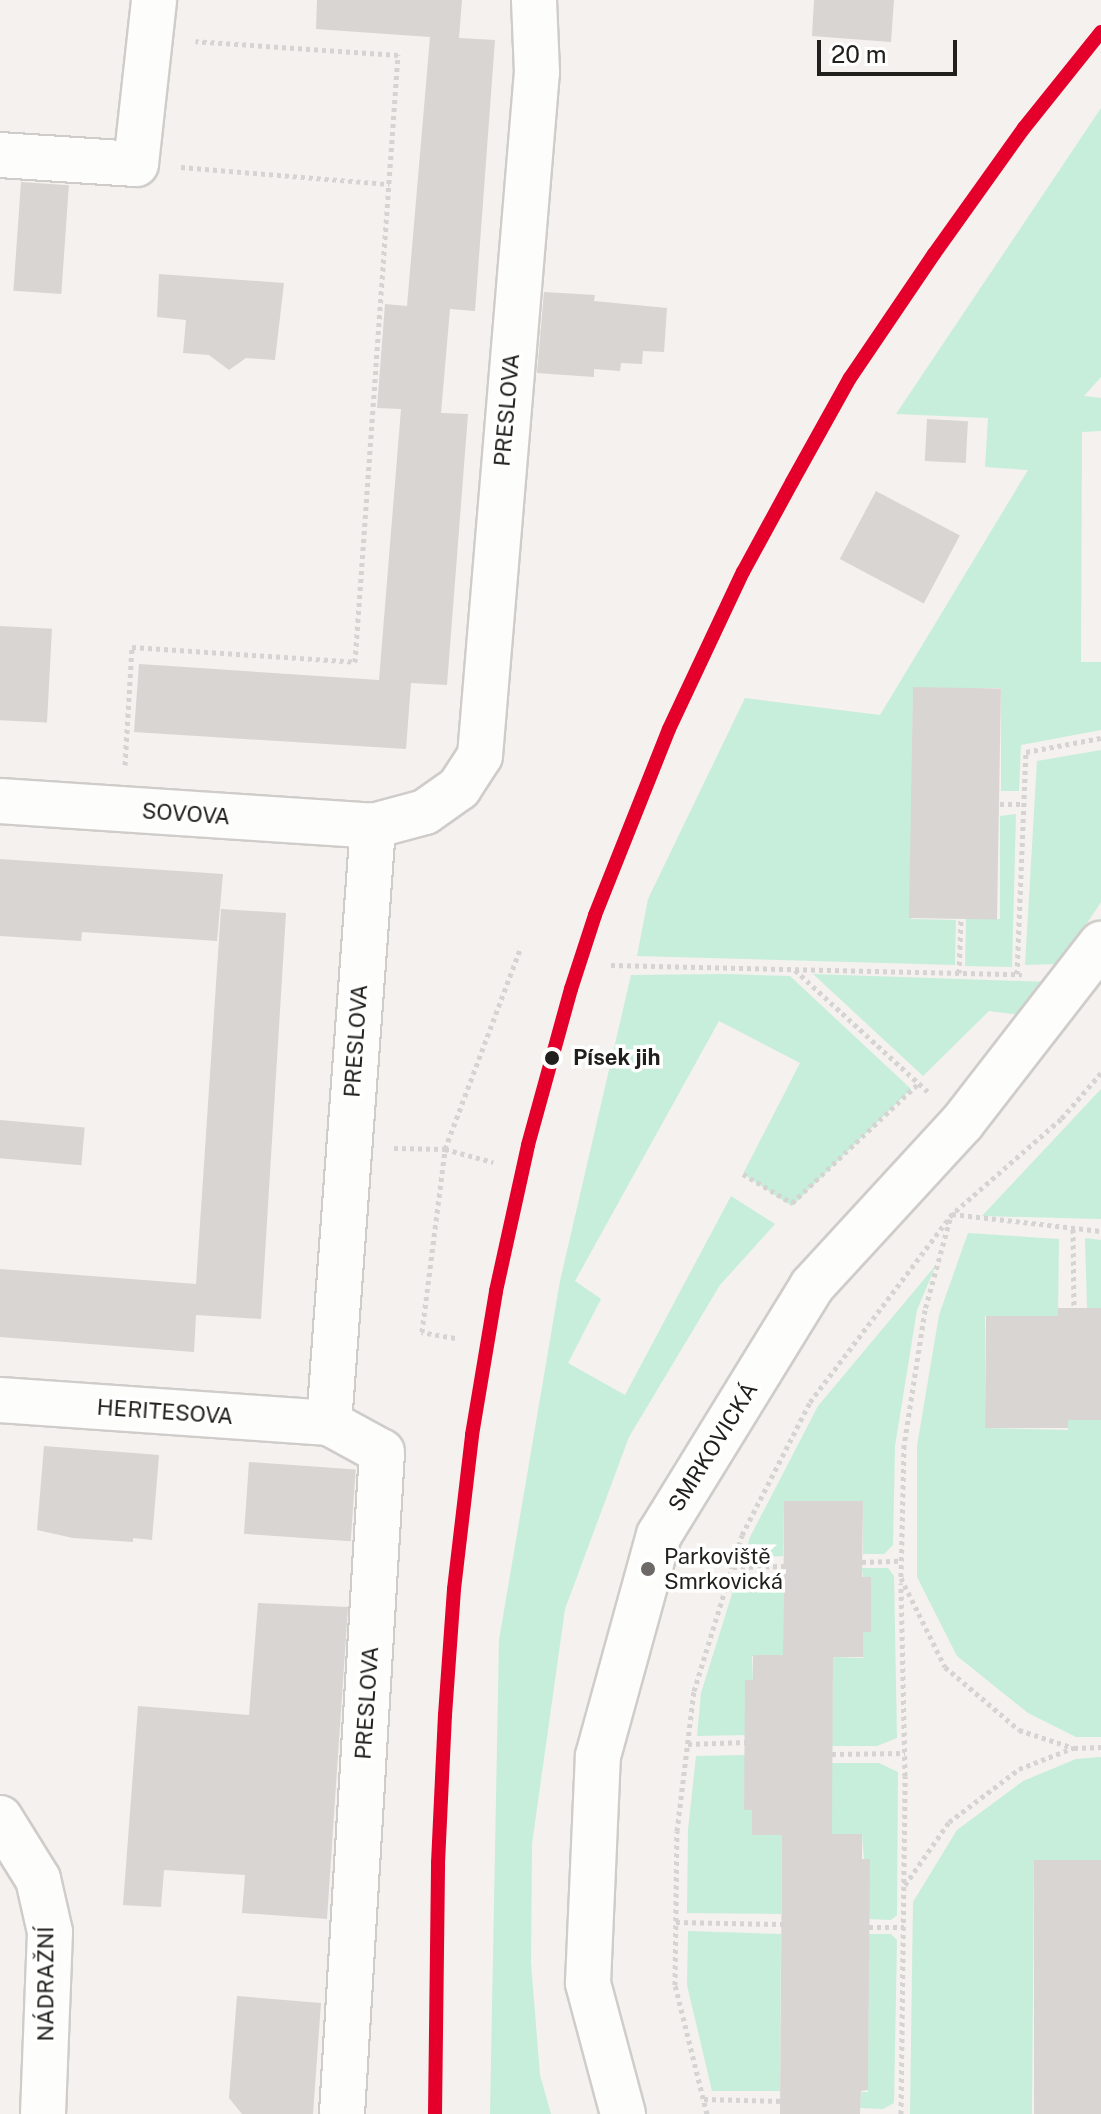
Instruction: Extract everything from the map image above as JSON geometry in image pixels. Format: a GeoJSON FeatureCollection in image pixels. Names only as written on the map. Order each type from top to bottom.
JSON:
{"type":"FeatureCollection","features":[{"type":"Feature","properties":{"kind":"street","name":"PRESLOVA"},"geometry":{"type":"LineString","coordinates":[[342,2114],[382,1452],[329,1423],[373,826],[425,812],[459,788],[480,756],[537,72],[534,0]]}},
{"type":"Feature","properties":{"kind":"street"},"geometry":{"type":"LineString","coordinates":[[0,155],[136,164],[152,19]]}},
{"type":"Feature","properties":{"kind":"street","name":"SOVOVA"},"geometry":{"type":"LineString","coordinates":[[0,801],[373,826]]}},
{"type":"Feature","properties":{"kind":"street","name":"SMRKOVICKÁ"},"geometry":{"type":"LineString","coordinates":[[623,2114],[588,1983],[598,1756],[659,1535],[812,1286],[962,1123],[1090,960]]}},
{"type":"Feature","properties":{"kind":"street","name":"HERITESOVA"},"geometry":{"type":"LineString","coordinates":[[0,1400],[329,1423]]}},
{"type":"Feature","properties":{"kind":"street","name":"NÁDRAŽNÍ"},"geometry":{"type":"LineString","coordinates":[[0,1818],[38,1879],[50,1932],[43,2114]]}},
{"type":"Feature","properties":{"kind":"path"},"geometry":{"type":"LineString","coordinates":[[125,765],[132,647],[355,662],[398,55],[152,19]]}},
{"type":"Feature","properties":{"kind":"path"},"geometry":{"type":"LineString","coordinates":[[136,164],[389,184]]}},
{"type":"Feature","properties":{"kind":"path"},"geometry":{"type":"LineString","coordinates":[[1017,974],[1026,752],[1101,738]]}},
{"type":"Feature","properties":{"kind":"path"},"geometry":{"type":"LineString","coordinates":[[1000,804],[1024,804]]}},
{"type":"Feature","properties":{"kind":"path"},"geometry":{"type":"LineString","coordinates":[[959,973],[961,918]]}},
{"type":"Feature","properties":{"kind":"path"},"geometry":{"type":"LineString","coordinates":[[455,1338],[422,1332],[445,1149],[521,947]]}},
{"type":"Feature","properties":{"kind":"path"},"geometry":{"type":"LineString","coordinates":[[611,965],[1017,974],[1090,960]]}},
{"type":"Feature","properties":{"kind":"path"},"geometry":{"type":"LineString","coordinates":[[794,969],[962,1123]]}},
{"type":"Feature","properties":{"kind":"path"},"geometry":{"type":"LineString","coordinates":[[707,2114],[675,1985],[677,1831],[694,1691],[742,1535],[810,1402],[952,1214],[1061,1119],[1101,1073]]}},
{"type":"Feature","properties":{"kind":"path"},"geometry":{"type":"LineString","coordinates":[[743,1174],[792,1203],[919,1083]]}},
{"type":"Feature","properties":{"kind":"path"},"geometry":{"type":"LineString","coordinates":[[348,1147],[445,1149],[493,1162]]}},
{"type":"Feature","properties":{"kind":"path"},"geometry":{"type":"LineString","coordinates":[[952,1214],[1101,1231]]}},
{"type":"Feature","properties":{"kind":"path"},"geometry":{"type":"LineString","coordinates":[[901,2114],[905,1753],[900,1561],[906,1430],[925,1310],[952,1214]]}},
{"type":"Feature","properties":{"kind":"path"},"geometry":{"type":"LineString","coordinates":[[1073,1229],[1074,1308]]}},
{"type":"Feature","properties":{"kind":"path"},"geometry":{"type":"LineString","coordinates":[[862,1562],[900,1561]]}},
{"type":"Feature","properties":{"kind":"path"},"geometry":{"type":"LineString","coordinates":[[733,1567],[786,1566]]}},
{"type":"Feature","properties":{"kind":"path"},"geometry":{"type":"LineString","coordinates":[[901,1578],[945,1667],[1019,1730],[1074,1748]]}},
{"type":"Feature","properties":{"kind":"path"},"geometry":{"type":"LineString","coordinates":[[688,1744],[747,1742]]}},
{"type":"Feature","properties":{"kind":"path"},"geometry":{"type":"LineString","coordinates":[[905,1885],[949,1822],[1019,1769],[1074,1748],[1101,1747]]}},
{"type":"Feature","properties":{"kind":"path"},"geometry":{"type":"LineString","coordinates":[[832,1754],[905,1753]]}},
{"type":"Feature","properties":{"kind":"path"},"geometry":{"type":"LineString","coordinates":[[676,1922],[784,1924]]}},
{"type":"Feature","properties":{"kind":"path"},"geometry":{"type":"LineString","coordinates":[[869,1927],[904,1927]]}},
{"type":"Feature","properties":{"kind":"path"},"geometry":{"type":"LineString","coordinates":[[703,2099],[783,2101]]}},
{"type":"Feature","properties":{"kind":"green space"},"geometry":{"type":"Polygon","coordinates":[[[1101,108],[1101,377],[1084,396],[1101,398],[1101,431],[1082,432],[1081,662],[1101,662],[1101,730],[1021,745],[1019,791],[1001,791],[1001,688],[913,688],[911,919],[956,920],[955,965],[637,956],[648,899],[745,698],[880,715],[1028,470],[985,467],[988,418],[896,414],[1101,108]]]}},
{"type":"Feature","properties":{"kind":"green space"},"geometry":{"type":"Polygon","coordinates":[[[1101,750],[1101,902],[1060,964],[1025,965],[1037,761],[1101,750]]]}},
{"type":"Feature","properties":{"kind":"green space"},"geometry":{"type":"Polygon","coordinates":[[[1016,814],[1012,967],[965,966],[966,919],[1000,919],[1000,816],[1016,814]]]}},
{"type":"Feature","properties":{"kind":"green space"},"geometry":{"type":"Polygon","coordinates":[[[813,974],[1051,982],[1029,1016],[989,1011],[923,1076],[813,974]]]}},
{"type":"Feature","properties":{"kind":"green space"},"geometry":{"type":"Polygon","coordinates":[[[631,975],[790,976],[911,1089],[792,1206],[743,1174],[800,1063],[719,1021],[575,1281],[601,1299],[568,1363],[625,1395],[731,1196],[775,1224],[720,1285],[629,1437],[565,1609],[532,1844],[531,1963],[540,2075],[551,2114],[490,2114],[499,1640],[560,1281],[631,975]]]}},
{"type":"Feature","properties":{"kind":"green space"},"geometry":{"type":"Polygon","coordinates":[[[1101,1089],[1101,1219],[982,1216],[1101,1089]]]}},
{"type":"Feature","properties":{"kind":"green space"},"geometry":{"type":"Polygon","coordinates":[[[968,1233],[1059,1239],[1058,1316],[985,1316],[985,1428],[1068,1430],[1068,1420],[1101,1420],[1101,1737],[1076,1737],[1028,1713],[957,1656],[917,1577],[917,1446],[939,1315],[968,1233]]]}},
{"type":"Feature","properties":{"kind":"green space"},"geometry":{"type":"Polygon","coordinates":[[[1085,1238],[1101,1240],[1101,1309],[1087,1308],[1085,1238]]]}},
{"type":"Feature","properties":{"kind":"green space"},"geometry":{"type":"Polygon","coordinates":[[[936,1265],[917,1310],[895,1446],[893,1545],[884,1554],[863,1554],[863,1501],[784,1503],[783,1556],[744,1558],[750,1537],[818,1406],[936,1265]]]}},
{"type":"Feature","properties":{"kind":"green space"},"geometry":{"type":"Polygon","coordinates":[[[862,1568],[888,1568],[894,1576],[897,1738],[877,1746],[832,1746],[833,1657],[863,1658],[863,1632],[871,1632],[871,1578],[863,1578],[862,1568]]]}},
{"type":"Feature","properties":{"kind":"green space"},"geometry":{"type":"Polygon","coordinates":[[[783,1577],[783,1655],[752,1656],[753,1681],[745,1682],[745,1735],[697,1736],[701,1693],[737,1578],[783,1577]]]}},
{"type":"Feature","properties":{"kind":"green space"},"geometry":{"type":"Polygon","coordinates":[[[745,1755],[744,1810],[752,1810],[753,1835],[782,1835],[781,1914],[687,1913],[688,1830],[696,1756],[745,1755]]]}},
{"type":"Feature","properties":{"kind":"green space"},"geometry":{"type":"Polygon","coordinates":[[[1101,1757],[1101,1860],[1034,1860],[1032,2114],[910,2114],[913,1902],[957,1830],[1023,1781],[1076,1759],[1101,1757]]]}},
{"type":"Feature","properties":{"kind":"green space"},"geometry":{"type":"Polygon","coordinates":[[[832,1763],[879,1763],[898,1772],[897,1915],[891,1920],[869,1919],[862,1835],[832,1835],[832,1763]]]}},
{"type":"Feature","properties":{"kind":"green space"},"geometry":{"type":"Polygon","coordinates":[[[688,1931],[781,1934],[780,2091],[712,2091],[687,1985],[688,1931]]]}},
{"type":"Feature","properties":{"kind":"green space"},"geometry":{"type":"Polygon","coordinates":[[[869,1934],[891,1934],[897,1940],[894,2103],[883,2109],[860,2108],[861,2092],[868,2092],[869,1934]]]}},
{"type":"Feature","properties":{"kind":"building"},"geometry":{"type":"Polygon","coordinates":[[[317,0],[462,0],[459,38],[495,40],[475,311],[450,309],[441,413],[468,414],[447,685],[411,683],[406,749],[134,732],[139,664],[379,680],[401,409],[377,408],[385,304],[407,306],[430,37],[316,29],[317,0]]]}},
{"type":"Feature","properties":{"kind":"building"},"geometry":{"type":"Polygon","coordinates":[[[814,0],[894,0],[891,42],[812,36],[814,0]]]}},
{"type":"Feature","properties":{"kind":"building"},"geometry":{"type":"Polygon","coordinates":[[[21,182],[69,185],[61,294],[13,291],[21,182]]]}},
{"type":"Feature","properties":{"kind":"building"},"geometry":{"type":"Polygon","coordinates":[[[159,274],[284,283],[275,360],[246,358],[229,370],[209,355],[183,353],[186,320],[157,317],[159,274]]]}},
{"type":"Feature","properties":{"kind":"building"},"geometry":{"type":"Polygon","coordinates":[[[544,292],[595,295],[594,301],[667,308],[664,352],[643,351],[642,364],[621,363],[620,371],[594,369],[594,377],[537,373],[544,292]]]}},
{"type":"Feature","properties":{"kind":"building"},"geometry":{"type":"Polygon","coordinates":[[[927,419],[968,421],[966,463],[925,461],[927,419]]]}},
{"type":"Feature","properties":{"kind":"building"},"geometry":{"type":"Polygon","coordinates":[[[876,491],[960,536],[924,604],[840,559],[876,491]]]}},
{"type":"Feature","properties":{"kind":"building"},"geometry":{"type":"Polygon","coordinates":[[[0,626],[52,629],[47,723],[0,720],[0,626]]]}},
{"type":"Feature","properties":{"kind":"building"},"geometry":{"type":"Polygon","coordinates":[[[913,687],[1001,689],[997,920],[909,918],[913,687]]]}},
{"type":"Feature","properties":{"kind":"building"},"geometry":{"type":"Polygon","coordinates":[[[0,859],[223,874],[217,941],[82,932],[81,941],[0,936],[0,859]]]}},
{"type":"Feature","properties":{"kind":"building"},"geometry":{"type":"Polygon","coordinates":[[[221,909],[286,913],[261,1319],[196,1315],[194,1352],[0,1337],[0,1269],[196,1284],[221,909]]]}},
{"type":"Feature","properties":{"kind":"building"},"geometry":{"type":"Polygon","coordinates":[[[0,1120],[85,1127],[81,1165],[0,1158],[0,1120]]]}},
{"type":"Feature","properties":{"kind":"building"},"geometry":{"type":"Polygon","coordinates":[[[1058,1308],[1101,1308],[1101,1420],[1068,1420],[1068,1428],[985,1428],[986,1316],[1058,1316],[1058,1308]]]}},
{"type":"Feature","properties":{"kind":"building"},"geometry":{"type":"Polygon","coordinates":[[[44,1446],[159,1455],[152,1540],[133,1538],[133,1542],[73,1538],[37,1530],[44,1446]]]}},
{"type":"Feature","properties":{"kind":"building"},"geometry":{"type":"Polygon","coordinates":[[[249,1462],[356,1469],[351,1541],[244,1534],[249,1462]]]}},
{"type":"Feature","properties":{"kind":"building"},"geometry":{"type":"Polygon","coordinates":[[[784,1501],[863,1501],[862,1577],[871,1577],[871,1632],[863,1632],[863,1657],[833,1657],[832,1834],[862,1834],[862,1859],[870,1859],[868,2090],[861,2091],[860,2114],[780,2114],[782,1835],[752,1835],[752,1810],[744,1810],[745,1680],[753,1680],[753,1655],[783,1655],[784,1501]]]}},
{"type":"Feature","properties":{"kind":"building"},"geometry":{"type":"Polygon","coordinates":[[[258,1603],[348,1607],[327,1919],[242,1913],[245,1875],[164,1870],[161,1907],[123,1905],[138,1706],[249,1715],[258,1603]]]}},
{"type":"Feature","properties":{"kind":"building"},"geometry":{"type":"Polygon","coordinates":[[[1034,1860],[1101,1860],[1101,2114],[1034,2114],[1034,1860]]]}},
{"type":"Feature","properties":{"kind":"building"},"geometry":{"type":"Polygon","coordinates":[[[237,1996],[321,2003],[313,2114],[242,2114],[229,2098],[237,1996]]]}},
{"type":"Feature","properties":{"kind":"transit line"},"geometry":{"type":"LineString","coordinates":[[435,2114],[438,1863],[445,1715],[454,1589],[472,1435],[496,1291],[528,1145],[571,989],[595,915],[669,729],[743,572],[792,482],[850,378],[934,254],[1024,128],[1101,32]]}},
{"type":"Feature","properties":{"kind":"place","name":"Písek jih"},"geometry":{"type":"Point","coordinates":[552,1058]}},
{"type":"Feature","properties":{"kind":"place","name":"Parkoviště Smrkovická"},"geometry":{"type":"Point","coordinates":[648,1569]}}]}
